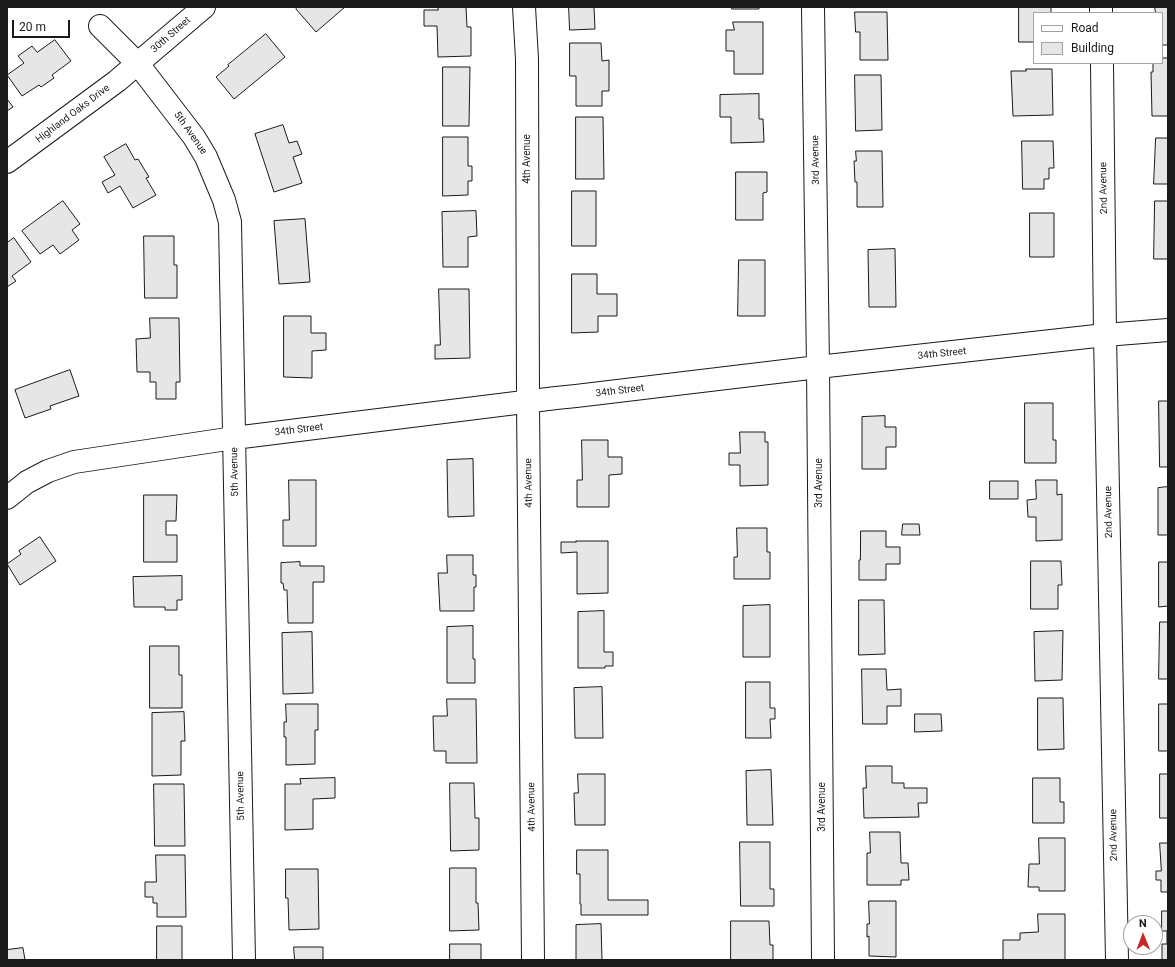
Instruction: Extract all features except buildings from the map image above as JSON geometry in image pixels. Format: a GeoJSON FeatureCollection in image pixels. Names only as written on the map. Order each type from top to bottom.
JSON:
{"type":"FeatureCollection","features":[{"type":"Feature","properties":{"kind":"street","name":"30th Street"},"geometry":{"type":"LineString","coordinates":[[138,64],[204,7]]}},
{"type":"Feature","properties":{"kind":"street","name":"4th Avenue"},"geometry":{"type":"LineString","coordinates":[[524,7],[527,59],[528,402],[533,960]]}},
{"type":"Feature","properties":{"kind":"street","name":"3rd Avenue"},"geometry":{"type":"LineString","coordinates":[[813,7],[818,367],[823,960]]}},
{"type":"Feature","properties":{"kind":"street","name":"5th Avenue"},"geometry":{"type":"LineString","coordinates":[[100,26],[138,64],[194,137],[206,157],[224,200],[230,222],[244,960]]}},
{"type":"Feature","properties":{"kind":"street","name":"Highland Oaks Drive"},"geometry":{"type":"LineString","coordinates":[[7,162],[138,64]]}},
{"type":"Feature","properties":{"kind":"street","name":"2nd Avenue"},"geometry":{"type":"LineString","coordinates":[[1102,64],[1105,335],[1117,960]]}},
{"type":"Feature","properties":{"kind":"street","name":"34th Street"},"geometry":{"type":"LineString","coordinates":[[7,498],[27,482],[48,471],[74,462],[234,438],[818,367],[1105,335],[1168,330]]}}]}
